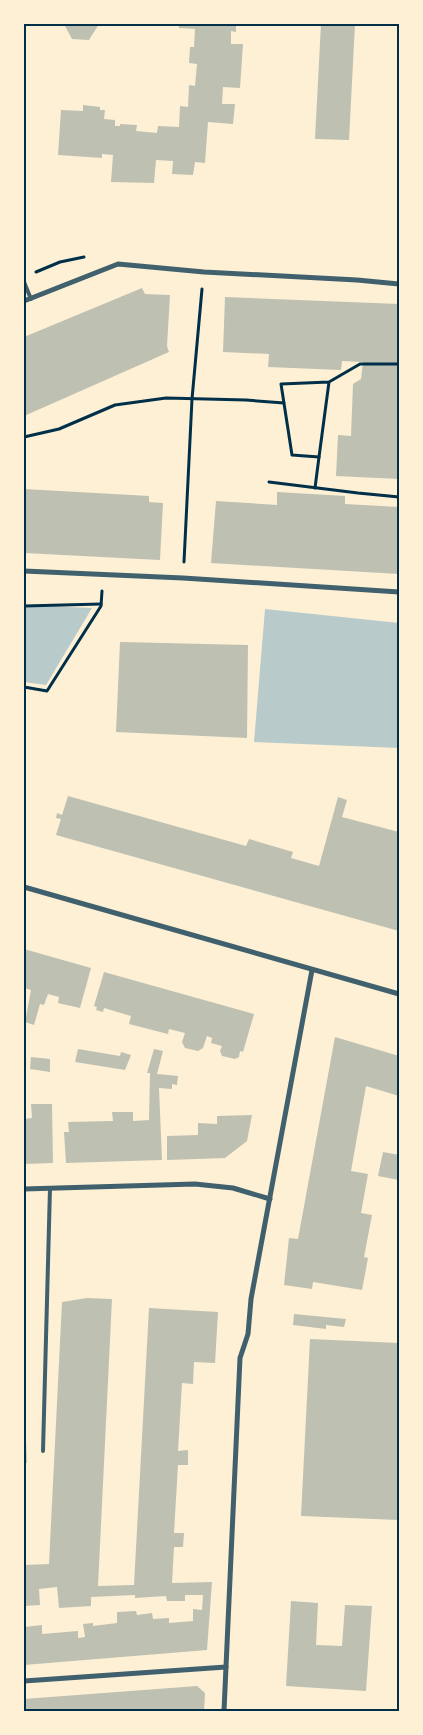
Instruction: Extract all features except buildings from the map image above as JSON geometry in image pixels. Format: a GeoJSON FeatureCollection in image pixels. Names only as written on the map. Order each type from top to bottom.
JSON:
{"type":"FeatureCollection","features":[{"type":"Feature","properties":{"kind":"street"},"geometry":{"type":"LineString","coordinates":[[24,301],[118,264],[204,272],[399,284]]}},
{"type":"Feature","properties":{"kind":"street"},"geometry":{"type":"LineString","coordinates":[[24,572],[184,578],[399,592]]}},
{"type":"Feature","properties":{"kind":"street"},"geometry":{"type":"LineString","coordinates":[[24,887],[399,994]]}},
{"type":"Feature","properties":{"kind":"street"},"geometry":{"type":"LineString","coordinates":[[224,1711],[240,1358],[248,1334],[251,1299],[312,970]]}},
{"type":"Feature","properties":{"kind":"street"},"geometry":{"type":"LineString","coordinates":[[24,1189],[195,1184],[234,1188],[270,1199]]}},
{"type":"Feature","properties":{"kind":"street"},"geometry":{"type":"LineString","coordinates":[[24,1680],[226,1667]]}},
{"type":"Feature","properties":{"kind":"lane"},"geometry":{"type":"LineString","coordinates":[[24,282],[31,298]]}},
{"type":"Feature","properties":{"kind":"lane"},"geometry":{"type":"LineString","coordinates":[[43,1451],[50,1188]]}},
{"type":"Feature","properties":{"kind":"path"},"geometry":{"type":"LineString","coordinates":[[184,578],[192,399],[204,272]]}},
{"type":"Feature","properties":{"kind":"path"},"geometry":{"type":"LineString","coordinates":[[319,457],[292,455],[281,384],[329,382],[360,364],[399,364]]}},
{"type":"Feature","properties":{"kind":"path"},"geometry":{"type":"LineString","coordinates":[[315,488],[329,382]]}},
{"type":"Feature","properties":{"kind":"path"},"geometry":{"type":"LineString","coordinates":[[24,437],[59,429],[116,405],[166,398],[284,403]]}},
{"type":"Feature","properties":{"kind":"path"},"geometry":{"type":"LineString","coordinates":[[270,482],[399,497]]}},
{"type":"Feature","properties":{"kind":"path"},"geometry":{"type":"LineString","coordinates":[[24,686],[47,691],[101,604],[104,574]]}},
{"type":"Feature","properties":{"kind":"path"},"geometry":{"type":"LineString","coordinates":[[24,606],[101,604]]}},
{"type":"Feature","properties":{"kind":"shaded area"},"geometry":{"type":"Polygon","coordinates":[[[24,605],[92,608],[46,685],[24,682],[24,605]]]}},
{"type":"Feature","properties":{"kind":"shaded area"},"geometry":{"type":"Polygon","coordinates":[[[265,609],[399,623],[399,748],[254,742],[265,609]]]}}]}
